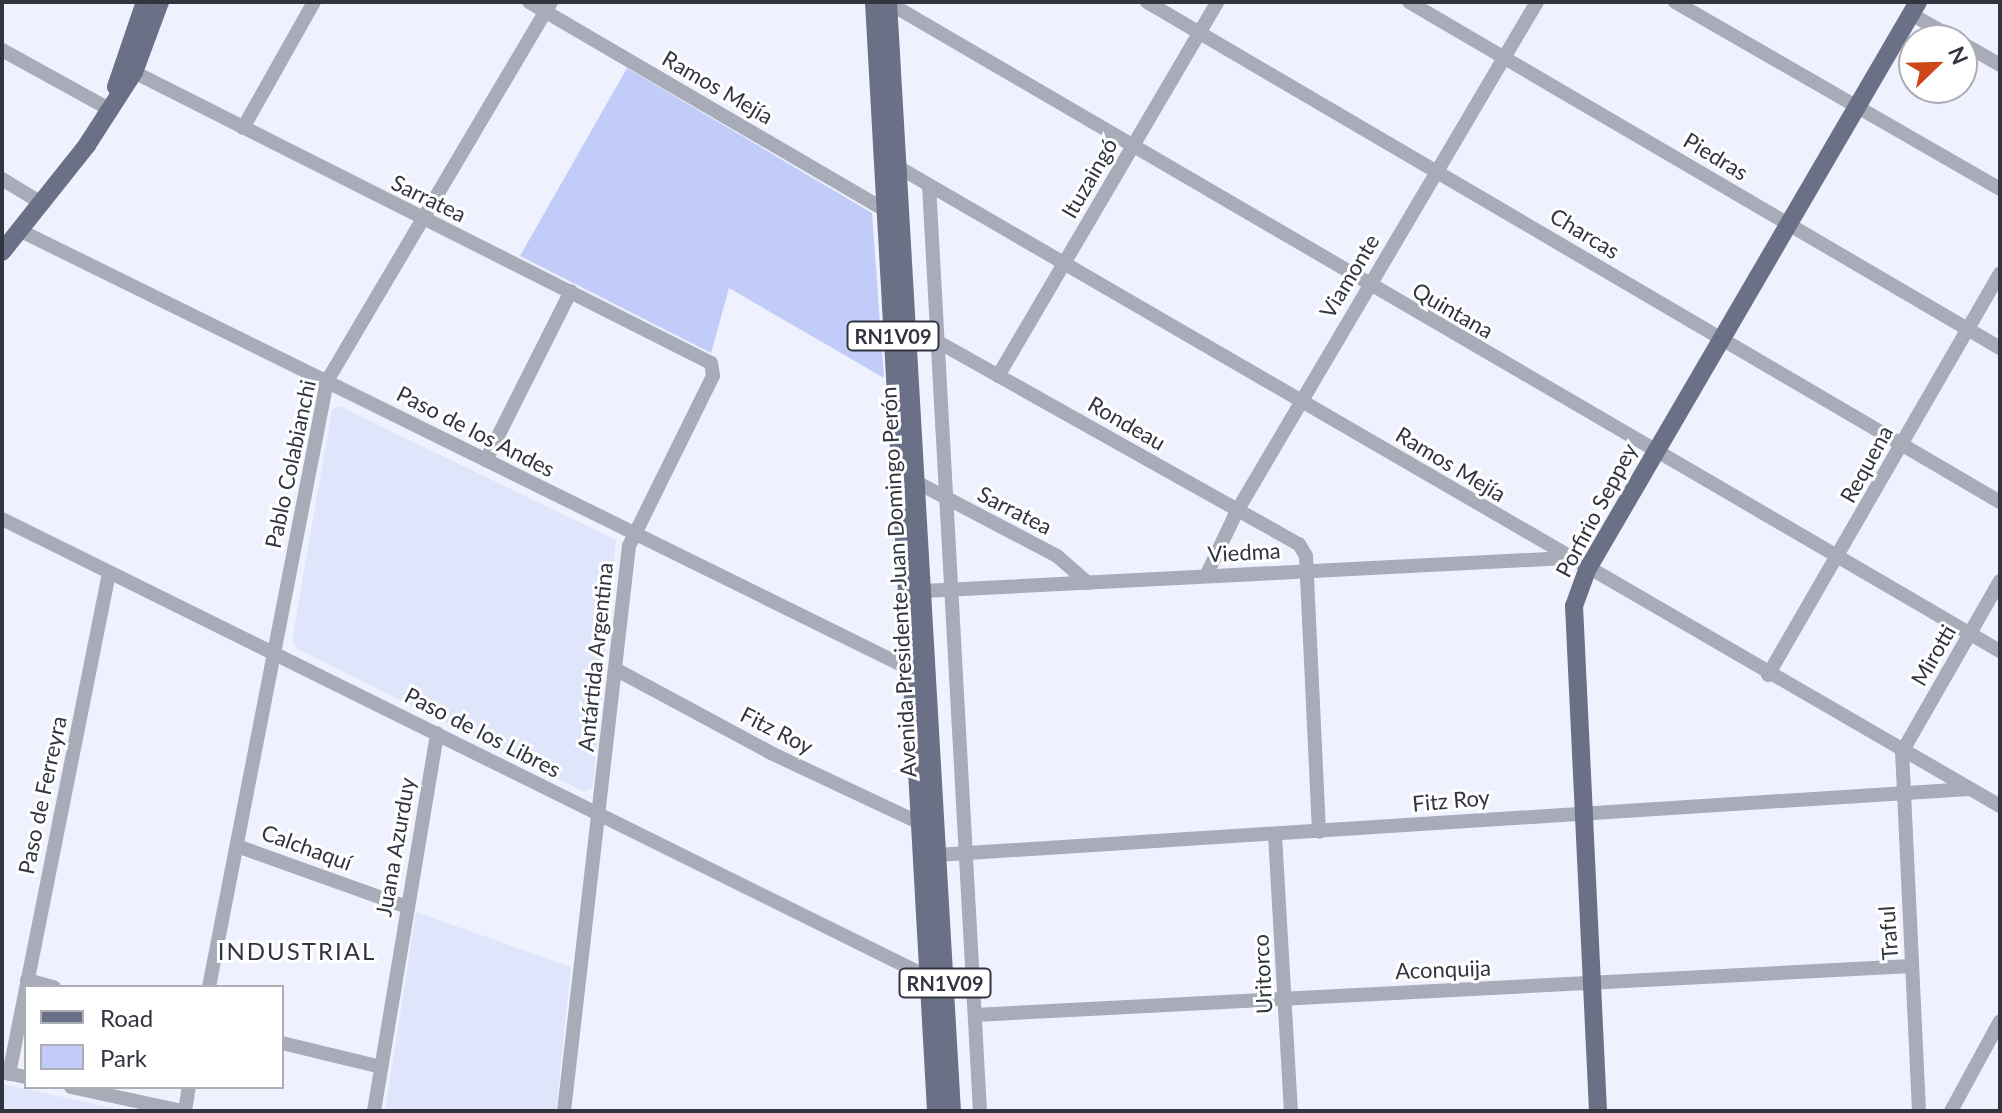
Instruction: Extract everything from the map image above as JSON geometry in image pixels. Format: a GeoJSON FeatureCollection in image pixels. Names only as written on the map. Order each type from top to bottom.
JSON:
{"type":"FeatureCollection","features":[{"type":"Feature","properties":{"kind":"main road"},"geometry":{"type":"LineString","coordinates":[[128,69],[145,2]]}},
{"type":"Feature","properties":{"kind":"main road"},"geometry":{"type":"LineString","coordinates":[[2,252],[43,204],[109,109],[160,2]]}},
{"type":"Feature","properties":{"kind":"main road","name":"Avenida Presidente Juan Domingo Perón"},"geometry":{"type":"LineString","coordinates":[[884,2],[889,162],[908,325],[937,855],[936,1111]]}},
{"type":"Feature","properties":{"kind":"main road","name":"Porfirio Seppey"},"geometry":{"type":"LineString","coordinates":[[1598,1111],[1571,624],[1587,570],[1915,8]]}},
{"type":"Feature","properties":{"kind":"main road","name":"Avenida Presidente Juan Domingo Perón"},"geometry":{"type":"LineString","coordinates":[[889,162],[885,210],[920,823],[952,1111]]}},
{"type":"Feature","properties":{"kind":"street"},"geometry":{"type":"LineString","coordinates":[[243,128],[314,2]]}},
{"type":"Feature","properties":{"kind":"street","name":"Ramos Mejía"},"geometry":{"type":"LineString","coordinates":[[529,2],[548,7],[885,210]]}},
{"type":"Feature","properties":{"kind":"street","name":"Quintana"},"geometry":{"type":"LineString","coordinates":[[884,2],[2000,651]]}},
{"type":"Feature","properties":{"kind":"street","name":"Charcas"},"geometry":{"type":"LineString","coordinates":[[1147,2],[2000,502]]}},
{"type":"Feature","properties":{"kind":"street","name":"Ituzaingó"},"geometry":{"type":"LineString","coordinates":[[998,376],[1217,2]]}},
{"type":"Feature","properties":{"kind":"street","name":"Piedras"},"geometry":{"type":"LineString","coordinates":[[1409,2],[2000,348]]}},
{"type":"Feature","properties":{"kind":"street","name":"Viamonte"},"geometry":{"type":"LineString","coordinates":[[1206,576],[1237,511],[1537,2]]}},
{"type":"Feature","properties":{"kind":"street"},"geometry":{"type":"LineString","coordinates":[[1675,2],[2000,189]]}},
{"type":"Feature","properties":{"kind":"street","name":"Pablo Colabianchi"},"geometry":{"type":"LineString","coordinates":[[209,985],[324,379],[548,7]]}},
{"type":"Feature","properties":{"kind":"street"},"geometry":{"type":"LineString","coordinates":[[1915,8],[1936,24]]}},
{"type":"Feature","properties":{"kind":"street"},"geometry":{"type":"LineString","coordinates":[[2,50],[109,109]]}},
{"type":"Feature","properties":{"kind":"street"},"geometry":{"type":"LineString","coordinates":[[1978,52],[2000,65]]}},
{"type":"Feature","properties":{"kind":"street","name":"Sarratea"},"geometry":{"type":"LineString","coordinates":[[128,69],[420,219],[706,356],[714,370]]}},
{"type":"Feature","properties":{"kind":"street","name":"Ramos Mejía"},"geometry":{"type":"LineString","coordinates":[[889,162],[1302,400],[1768,675],[2000,806]]}},
{"type":"Feature","properties":{"kind":"street"},"geometry":{"type":"LineString","coordinates":[[2,179],[43,204]]}},
{"type":"Feature","properties":{"kind":"street"},"geometry":{"type":"LineString","coordinates":[[929,185],[980,1111]]}},
{"type":"Feature","properties":{"kind":"street","name":"Paso de los Andes"},"geometry":{"type":"LineString","coordinates":[[19,230],[324,379],[631,535],[912,670]]}},
{"type":"Feature","properties":{"kind":"street","name":"Requena"},"geometry":{"type":"LineString","coordinates":[[1768,675],[1839,558],[2000,273]]}},
{"type":"Feature","properties":{"kind":"street"},"geometry":{"type":"LineString","coordinates":[[486,460],[571,291]]}},
{"type":"Feature","properties":{"kind":"street","name":"Rondeau"},"geometry":{"type":"LineString","coordinates":[[908,325],[1299,544],[1306,556],[1307,571]]}},
{"type":"Feature","properties":{"kind":"street","name":"Antártida Argentina"},"geometry":{"type":"LineString","coordinates":[[564,1111],[631,535],[714,370]]}},
{"type":"Feature","properties":{"kind":"street"},"geometry":{"type":"LineString","coordinates":[[271,631],[324,379]]}},
{"type":"Feature","properties":{"kind":"street","name":"Sarratea"},"geometry":{"type":"LineString","coordinates":[[918,483],[1057,556],[1088,583]]}},
{"type":"Feature","properties":{"kind":"street","name":"Paso de los Libres"},"geometry":{"type":"LineString","coordinates":[[2,519],[275,651],[600,817],[937,981]]}},
{"type":"Feature","properties":{"kind":"street","name":"Viedma"},"geometry":{"type":"LineString","coordinates":[[924,591],[1567,558]]}},
{"type":"Feature","properties":{"kind":"street"},"geometry":{"type":"LineString","coordinates":[[1307,571],[1319,832]]}},
{"type":"Feature","properties":{"kind":"street","name":"Paso de Ferreyra"},"geometry":{"type":"LineString","coordinates":[[26,985],[109,573]]}},
{"type":"Feature","properties":{"kind":"street","name":"Mirotti"},"geometry":{"type":"LineString","coordinates":[[1902,752],[2000,581]]}},
{"type":"Feature","properties":{"kind":"street","name":"Fitz Roy"},"geometry":{"type":"LineString","coordinates":[[617,670],[771,753],[920,823]]}},
{"type":"Feature","properties":{"kind":"street","name":"Juana Azurduy"},"geometry":{"type":"LineString","coordinates":[[374,1111],[437,733]]}},
{"type":"Feature","properties":{"kind":"street","name":"Traful"},"geometry":{"type":"LineString","coordinates":[[1902,752],[1900,796],[1919,1111]]}},
{"type":"Feature","properties":{"kind":"street","name":"Fitz Roy"},"geometry":{"type":"LineString","coordinates":[[937,855],[1319,832],[1580,811],[1900,796],[1969,789]]}},
{"type":"Feature","properties":{"kind":"street","name":"Uritorco"},"geometry":{"type":"LineString","coordinates":[[1275,835],[1291,1111]]}},
{"type":"Feature","properties":{"kind":"street","name":"Calchaquí"},"geometry":{"type":"LineString","coordinates":[[237,846],[407,907]]}},
{"type":"Feature","properties":{"kind":"street","name":"Aconquija"},"geometry":{"type":"LineString","coordinates":[[975,1015],[1912,966]]}},
{"type":"Feature","properties":{"kind":"street"},"geometry":{"type":"LineString","coordinates":[[27,980],[46,985]]}},
{"type":"Feature","properties":{"kind":"street","name":"Paso de Ferreyra"},"geometry":{"type":"LineString","coordinates":[[6,1073],[24,993]]}},
{"type":"Feature","properties":{"kind":"street"},"geometry":{"type":"LineString","coordinates":[[1951,1111],[2000,1021]]}},
{"type":"Feature","properties":{"kind":"street"},"geometry":{"type":"LineString","coordinates":[[284,1043],[381,1067]]}},
{"type":"Feature","properties":{"kind":"street"},"geometry":{"type":"LineString","coordinates":[[80,1089],[184,1111],[189,1089]]}},
{"type":"Feature","properties":{"kind":"shaded area"},"geometry":{"type":"Polygon","coordinates":[[[339,406],[616,540],[593,787],[585,792],[297,649],[292,640],[332,410],[339,406]]]}},
{"type":"Feature","properties":{"kind":"shaded area"},"geometry":{"type":"Polygon","coordinates":[[[416,912],[571,967],[556,1111],[385,1111],[416,912]]]}},
{"type":"Feature","properties":{"kind":"shaded area"},"geometry":{"type":"Polygon","coordinates":[[[2,1084],[127,1111],[2,1111],[2,1084]]]}},
{"type":"Feature","properties":{"kind":"green space"},"geometry":{"type":"Polygon","coordinates":[[[627,68],[872,213],[884,378],[729,288],[711,353],[520,256],[627,68]]]}},
{"type":"Feature","properties":{"kind":"district","name":"INDUSTRIAL"},"geometry":{"type":"Point","coordinates":[297,951]}}]}
